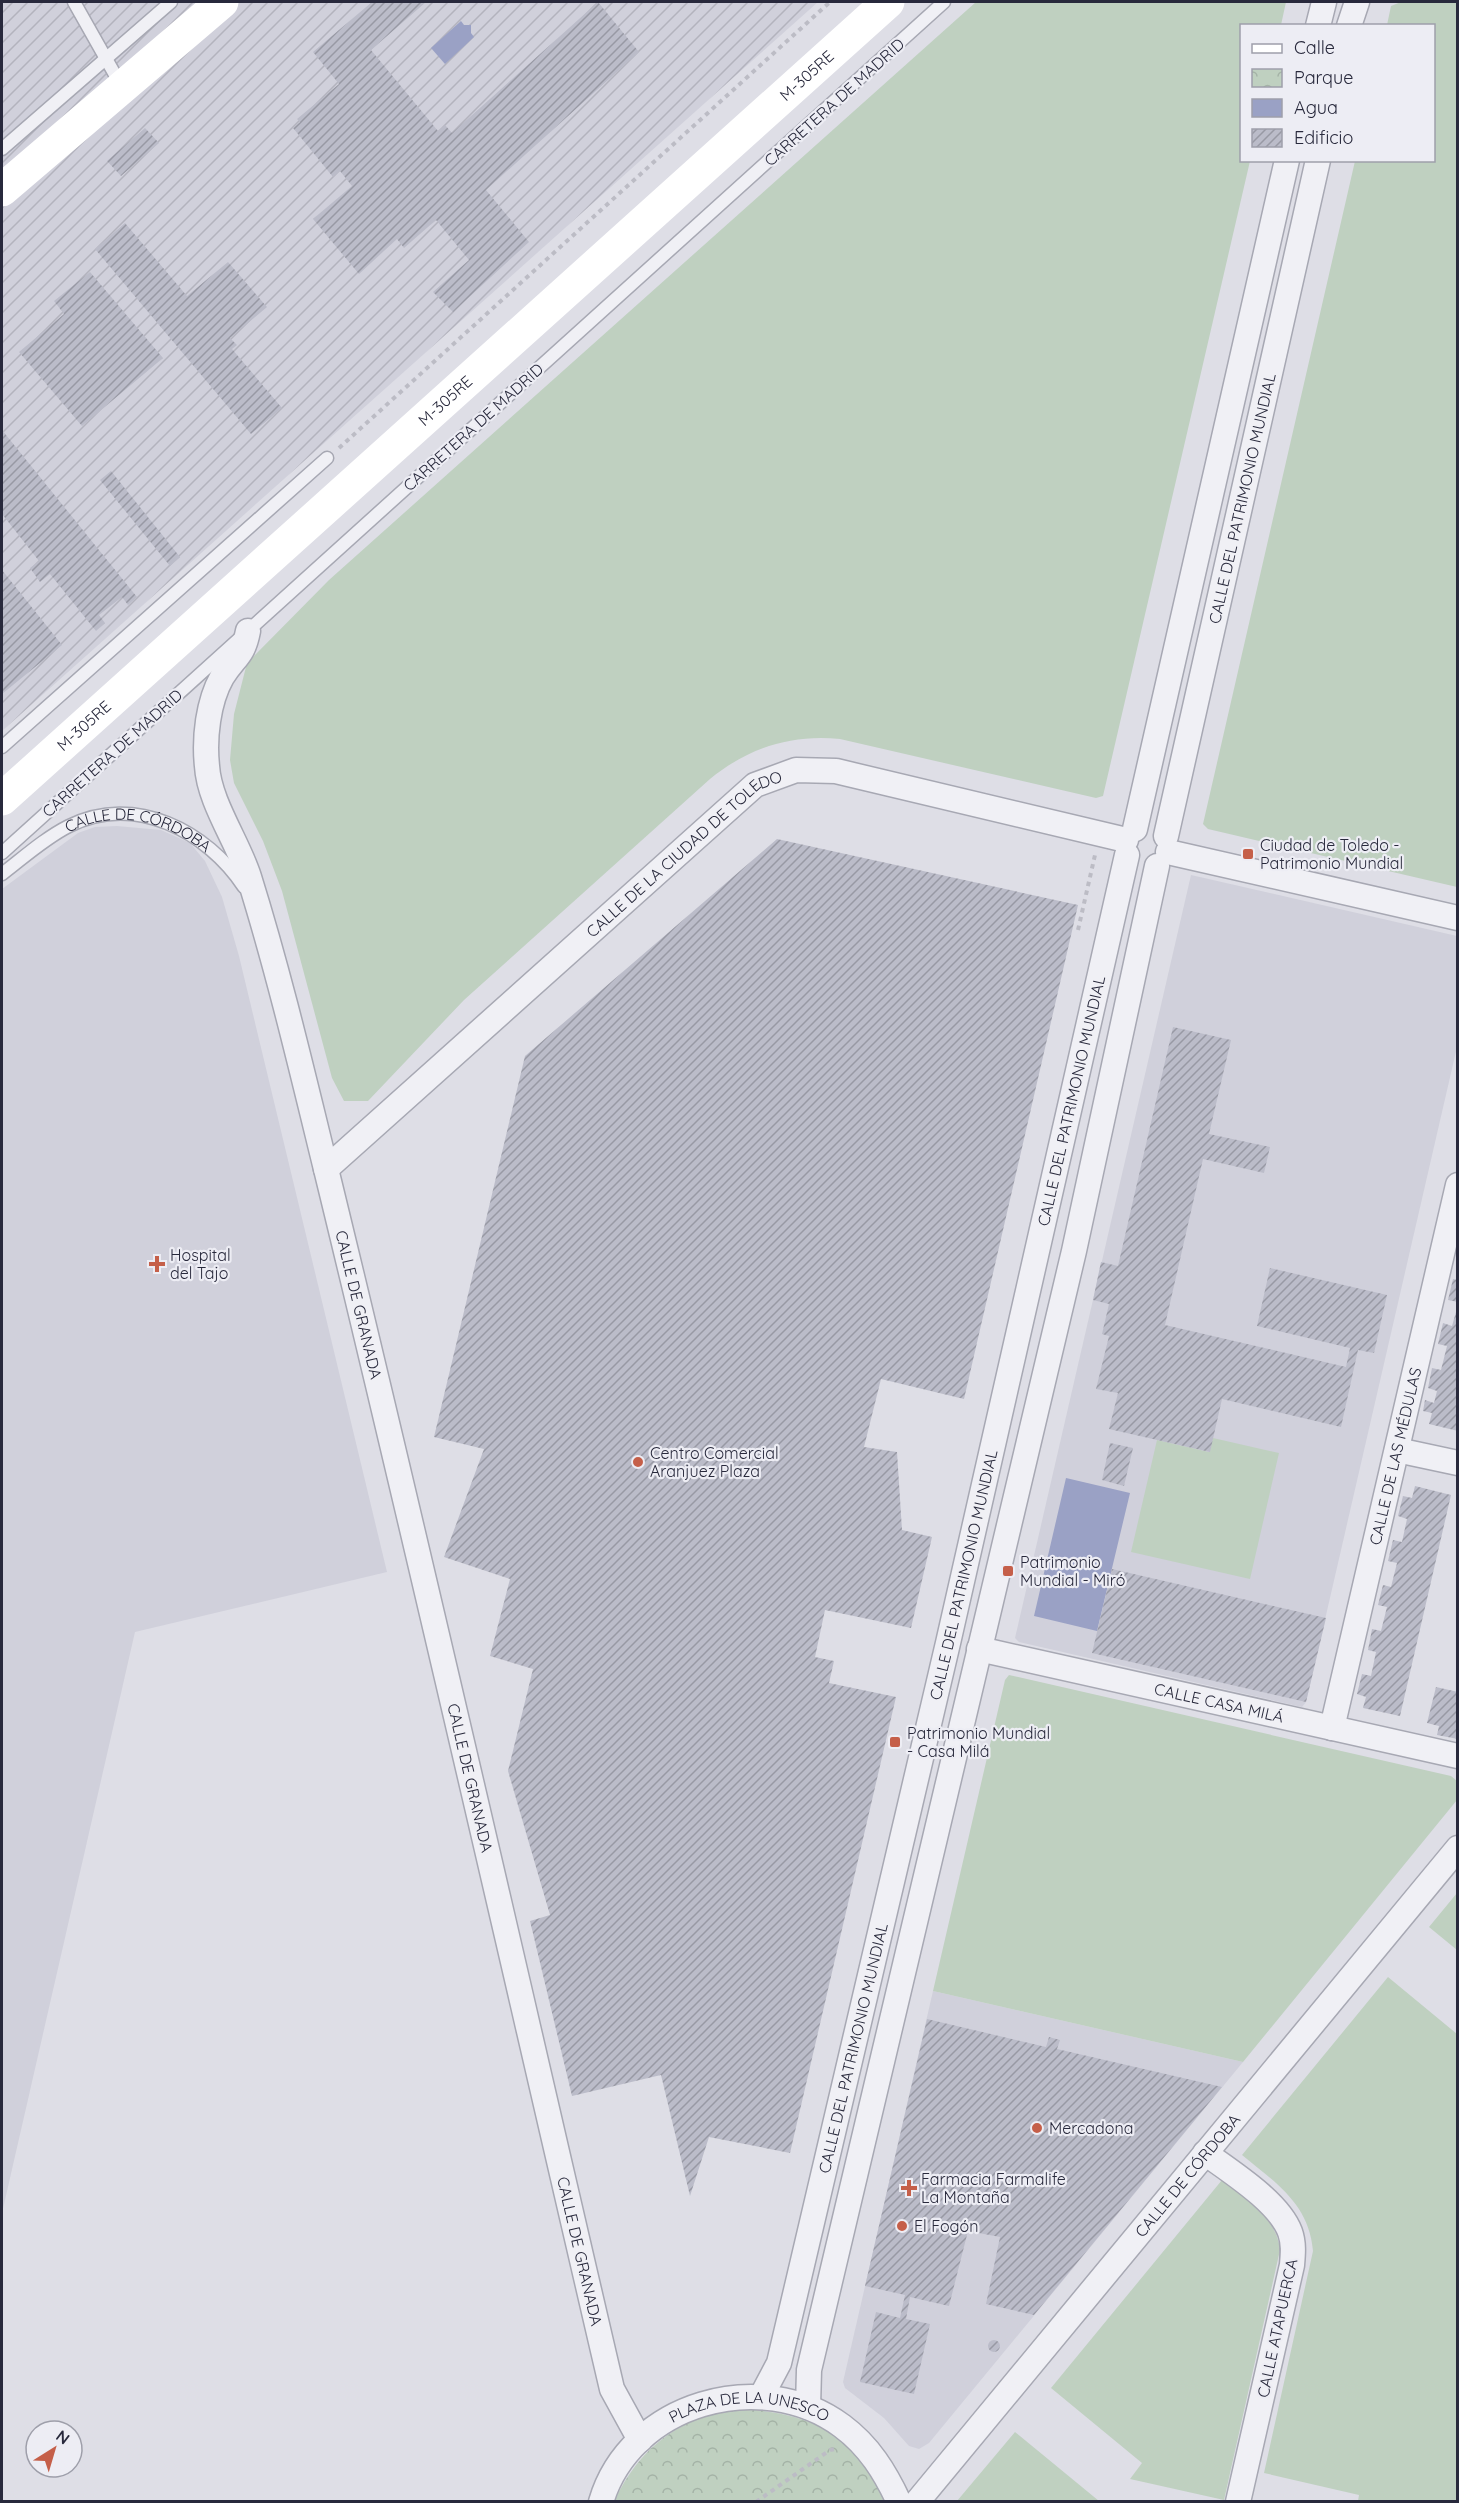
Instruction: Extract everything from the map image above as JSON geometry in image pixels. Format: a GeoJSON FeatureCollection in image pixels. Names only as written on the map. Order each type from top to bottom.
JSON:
{"type":"FeatureCollection","features":[{"type":"Feature","properties":{"kind":"main road"},"geometry":{"type":"LineString","coordinates":[[2,190],[222,2]]}},
{"type":"Feature","properties":{"kind":"main road","name":"M-305RE"},"geometry":{"type":"LineString","coordinates":[[2,799],[888,2]]}},
{"type":"Feature","properties":{"kind":"street"},"geometry":{"type":"LineString","coordinates":[[1318,24],[1324,2]]}},
{"type":"Feature","properties":{"kind":"street"},"geometry":{"type":"LineString","coordinates":[[1350,24],[1357,2]]}},
{"type":"Feature","properties":{"kind":"street","name":"CALLE DEL PATRIMONIO MUNDIAL"},"geometry":{"type":"LineString","coordinates":[[761,2397],[779,2363],[950,1632],[1129,841],[1287,162]]}},
{"type":"Feature","properties":{"kind":"street","name":"CALLE DEL PATRIMONIO MUNDIAL"},"geometry":{"type":"LineString","coordinates":[[808,2407],[809,2370],[1074,1251],[1318,162]]}},
{"type":"Feature","properties":{"kind":"street","name":"CALLE DE CÓRDOBA"},"geometry":{"type":"LineString","coordinates":[[248,631],[245,649],[224,675],[217,689],[209,724],[206,764],[208,779],[243,859],[259,910],[326,1169]]}},
{"type":"Feature","properties":{"kind":"street","name":"CALLE DE LA CIUDAD DE TOLEDO"},"geometry":{"type":"LineString","coordinates":[[326,1169],[755,785],[796,770],[836,771],[1129,841]]}},
{"type":"Feature","properties":{"kind":"street"},"geometry":{"type":"LineString","coordinates":[[1164,852],[1156,827],[1149,825],[1129,841],[1130,861],[1143,868],[1164,852],[1458,918]]}},
{"type":"Feature","properties":{"kind":"street","name":"CALLE DE GRANADA"},"geometry":{"type":"LineString","coordinates":[[326,1169],[612,2389],[640,2440]]}},
{"type":"Feature","properties":{"kind":"street","name":"CALLE DE LAS MÉDULAS"},"geometry":{"type":"LineString","coordinates":[[1332,1728],[1457,1188]]}},
{"type":"Feature","properties":{"kind":"street"},"geometry":{"type":"LineString","coordinates":[[1396,1450],[1458,1464]]}},
{"type":"Feature","properties":{"kind":"street","name":"CALLE CASA MILÁ"},"geometry":{"type":"LineString","coordinates":[[979,1649],[1458,1756]]}},
{"type":"Feature","properties":{"kind":"street","name":"CALLE DE CÓRDOBA"},"geometry":{"type":"LineString","coordinates":[[917,2502],[1458,1848]]}},
{"type":"Feature","properties":{"kind":"street","name":"CALLE ATAPUERCA"},"geometry":{"type":"LineString","coordinates":[[1205,2153],[1271,2205],[1290,2232],[1293,2248],[1292,2265],[1238,2502]]}},
{"type":"Feature","properties":{"kind":"street","name":"PLAZA DE LA UNESCO"},"geometry":{"type":"LineString","coordinates":[[607,2495],[620,2460],[666,2418],[699,2403],[725,2398],[761,2397],[808,2407],[840,2425],[858,2439],[889,2479],[899,2502]]}},
{"type":"Feature","properties":{"kind":"lane"},"geometry":{"type":"LineString","coordinates":[[74,2],[122,87]]}},
{"type":"Feature","properties":{"kind":"lane"},"geometry":{"type":"LineString","coordinates":[[2,149],[171,2]]}},
{"type":"Feature","properties":{"kind":"lane","name":"CARRETERA DE MADRID"},"geometry":{"type":"LineString","coordinates":[[2,853],[944,2]]}},
{"type":"Feature","properties":{"kind":"lane"},"geometry":{"type":"LineString","coordinates":[[892,49],[903,46],[956,2]]}},
{"type":"Feature","properties":{"kind":"lane"},"geometry":{"type":"LineString","coordinates":[[2,747],[327,459]]}},
{"type":"Feature","properties":{"kind":"lane","name":"CALLE DE CÓRDOBA"},"geometry":{"type":"LineString","coordinates":[[2,874],[57,832],[71,825],[91,818],[134,814],[175,825],[208,845],[234,872],[259,910]]}},
{"type":"Feature","properties":{"kind":"path"},"geometry":{"type":"LineString","coordinates":[[327,459],[830,2]]}},
{"type":"Feature","properties":{"kind":"path"},"geometry":{"type":"LineString","coordinates":[[1078,930],[1096,853],[1085,849]]}},
{"type":"Feature","properties":{"kind":"path"},"geometry":{"type":"LineString","coordinates":[[756,2502],[830,2450],[850,2447],[858,2439]]}},
{"type":"Feature","properties":{"kind":"shaded area"},"geometry":{"type":"Polygon","coordinates":[[[2,2],[818,2],[2,731],[2,2]]]}},
{"type":"Feature","properties":{"kind":"shaded area","name":"Hospital del Tajo"},"geometry":{"type":"Polygon","coordinates":[[[117,826],[161,830],[190,843],[205,861],[222,897],[239,956],[387,1572],[135,1632],[2,2213],[2,889],[78,833],[95,827],[117,826]]]}},
{"type":"Feature","properties":{"kind":"shaded area"},"geometry":{"type":"Polygon","coordinates":[[[1191,875],[1457,936],[1457,1047],[1306,1702],[1302,1707],[1019,1642],[1015,1638],[1191,875]]]}},
{"type":"Feature","properties":{"kind":"shaded area"},"geometry":{"type":"Polygon","coordinates":[[[933,1991],[1243,2062],[929,2443],[919,2449],[909,2446],[884,2418],[845,2388],[843,2382],[933,1991]]]}},
{"type":"Feature","properties":{"kind":"green space"},"geometry":{"type":"Polygon","coordinates":[[[976,2],[1286,2],[1281,24],[1240,24],[1240,162],[1250,162],[1103,796],[1096,798],[840,739],[787,741],[755,751],[724,768],[710,779],[464,1000],[368,1101],[344,1101],[332,1078],[282,891],[263,841],[234,783],[230,760],[234,714],[247,663],[329,580],[976,2]]]}},
{"type":"Feature","properties":{"kind":"green space"},"geometry":{"type":"Polygon","coordinates":[[[1401,2],[1457,2],[1457,887],[1208,829],[1203,824],[1355,162],[1435,162],[1435,24],[1387,24],[1391,6],[1401,2]]]}},
{"type":"Feature","properties":{"kind":"green space"},"geometry":{"type":"Polygon","coordinates":[[[1213,1438],[1279,1453],[1250,1579],[1131,1552],[1157,1440],[1209,1452],[1213,1438]]]}},
{"type":"Feature","properties":{"kind":"green space"},"geometry":{"type":"Polygon","coordinates":[[[1009,1675],[1451,1776],[1457,1781],[1457,1800],[1243,2062],[933,1991],[1005,1680],[1009,1675]]]}},
{"type":"Feature","properties":{"kind":"green space"},"geometry":{"type":"Polygon","coordinates":[[[1457,1893],[1457,1950],[1429,1927],[1457,1893]]]}},
{"type":"Feature","properties":{"kind":"green space"},"geometry":{"type":"Polygon","coordinates":[[[1388,1977],[1457,2034],[1457,2501],[1358,2501],[1359,2495],[1264,2473],[1313,2251],[1305,2220],[1298,2207],[1278,2185],[1242,2155],[1388,1977]]]}},
{"type":"Feature","properties":{"kind":"green space"},"geometry":{"type":"Polygon","coordinates":[[[1222,2180],[1266,2218],[1278,2238],[1280,2250],[1224,2500],[1130,2479],[1142,2463],[1051,2388],[1222,2180]]]}},
{"type":"Feature","properties":{"kind":"green space"},"geometry":{"type":"Polygon","coordinates":[[[747,2409],[796,2418],[832,2434],[861,2461],[888,2502],[614,2502],[624,2482],[637,2464],[667,2436],[684,2425],[704,2417],[747,2409]]]}},
{"type":"Feature","properties":{"kind":"green space"},"geometry":{"type":"Polygon","coordinates":[[[1015,2432],[1099,2501],[957,2501],[1015,2432]]]}},
{"type":"Feature","properties":{"kind":"water"},"geometry":{"type":"Polygon","coordinates":[[[461,21],[464,25],[471,25],[471,33],[474,37],[445,64],[431,48],[461,21]]]}},
{"type":"Feature","properties":{"kind":"water"},"geometry":{"type":"Polygon","coordinates":[[[1066,1478],[1130,1493],[1097,1631],[1034,1616],[1066,1478]]]}},
{"type":"Feature","properties":{"kind":"building"},"geometry":{"type":"Polygon","coordinates":[[[372,2],[426,2],[371,50],[438,131],[445,125],[452,133],[598,2],[639,52],[486,190],[529,242],[453,312],[433,292],[469,260],[436,220],[404,248],[397,239],[359,274],[313,219],[352,186],[340,171],[333,177],[293,128],[300,122],[297,119],[339,84],[313,52],[372,2]]]}},
{"type":"Feature","properties":{"kind":"building"},"geometry":{"type":"Polygon","coordinates":[[[145,128],[159,143],[121,176],[107,161],[145,128]]]}},
{"type":"Feature","properties":{"kind":"building"},"geometry":{"type":"Polygon","coordinates":[[[125,223],[187,296],[228,262],[267,307],[230,338],[237,345],[232,349],[282,408],[251,434],[95,249],[125,223]]]}},
{"type":"Feature","properties":{"kind":"building"},"geometry":{"type":"Polygon","coordinates":[[[90,272],[163,358],[82,426],[19,352],[64,314],[54,301],[90,272]]]}},
{"type":"Feature","properties":{"kind":"building"},"geometry":{"type":"Polygon","coordinates":[[[2,430],[137,597],[128,605],[122,597],[99,615],[105,623],[96,631],[50,574],[40,582],[30,568],[39,561],[2,514],[2,430]]]}},
{"type":"Feature","properties":{"kind":"building"},"geometry":{"type":"Polygon","coordinates":[[[111,471],[180,557],[170,566],[100,480],[111,471]]]}},
{"type":"Feature","properties":{"kind":"building"},"geometry":{"type":"Polygon","coordinates":[[[2,570],[62,645],[2,694],[2,570]]]}},
{"type":"Feature","properties":{"kind":"building"},"geometry":{"type":"Polygon","coordinates":[[[777,839],[1078,905],[964,1399],[881,1379],[864,1447],[897,1452],[902,1530],[932,1537],[911,1628],[825,1610],[815,1657],[834,1661],[829,1683],[896,1697],[790,2153],[709,2137],[690,2196],[661,2075],[572,2096],[530,1921],[550,1915],[508,1771],[533,1669],[490,1656],[510,1579],[444,1557],[484,1449],[434,1437],[525,1056],[777,839]]]}},
{"type":"Feature","properties":{"kind":"building"},"geometry":{"type":"Polygon","coordinates":[[[1173,1027],[1231,1040],[1209,1134],[1270,1147],[1264,1173],[1203,1159],[1165,1325],[1346,1367],[1350,1348],[1257,1326],[1270,1268],[1387,1295],[1374,1353],[1358,1350],[1341,1427],[1222,1399],[1210,1452],[1109,1429],[1118,1393],[1096,1389],[1109,1336],[1102,1334],[1109,1304],[1093,1300],[1101,1262],[1118,1266],[1173,1027]]]}},
{"type":"Feature","properties":{"kind":"building"},"geometry":{"type":"Polygon","coordinates":[[[1453,1279],[1458,1280],[1458,1302],[1448,1300],[1453,1279]]]}},
{"type":"Feature","properties":{"kind":"building"},"geometry":{"type":"Polygon","coordinates":[[[1458,1305],[1458,1431],[1429,1424],[1432,1413],[1423,1411],[1425,1400],[1434,1403],[1437,1391],[1428,1388],[1432,1368],[1441,1370],[1447,1346],[1438,1344],[1443,1323],[1452,1326],[1458,1305]]]}},
{"type":"Feature","properties":{"kind":"building"},"geometry":{"type":"Polygon","coordinates":[[[1110,1443],[1133,1448],[1124,1486],[1102,1480],[1110,1443]]]}},
{"type":"Feature","properties":{"kind":"building"},"geometry":{"type":"Polygon","coordinates":[[[1415,1486],[1451,1495],[1400,1716],[1363,1708],[1366,1697],[1357,1694],[1362,1674],[1371,1676],[1376,1652],[1368,1650],[1372,1629],[1381,1631],[1387,1607],[1378,1605],[1383,1585],[1391,1587],[1397,1563],[1388,1561],[1393,1540],[1402,1542],[1407,1519],[1398,1516],[1403,1496],[1412,1498],[1415,1486]]]}},
{"type":"Feature","properties":{"kind":"building"},"geometry":{"type":"Polygon","coordinates":[[[1112,1569],[1326,1618],[1306,1702],[1092,1653],[1112,1569]]]}},
{"type":"Feature","properties":{"kind":"building"},"geometry":{"type":"Polygon","coordinates":[[[1436,1687],[1458,1692],[1458,1739],[1437,1735],[1439,1726],[1427,1723],[1436,1687]]]}},
{"type":"Feature","properties":{"kind":"building"},"geometry":{"type":"Polygon","coordinates":[[[927,2019],[1046,2047],[1049,2037],[1060,2040],[1057,2049],[1222,2087],[1034,2315],[986,2304],[1000,2237],[968,2231],[949,2306],[910,2297],[906,2319],[930,2324],[914,2394],[860,2382],[876,2312],[900,2318],[905,2295],[865,2286],[927,2019]]]}},
{"type":"Feature","properties":{"kind":"building"},"geometry":{"type":"Polygon","coordinates":[[[996,2340],[1000,2346],[996,2352],[992,2352],[988,2344],[996,2340]]]}},
{"type":"Feature","properties":{"kind":"place","name":"Ciudad de Toledo - Patrimonio Mundial"},"geometry":{"type":"Point","coordinates":[1248,854]}},
{"type":"Feature","properties":{"kind":"place","name":"Hospital del Tajo"},"geometry":{"type":"Point","coordinates":[157,1264]}},
{"type":"Feature","properties":{"kind":"place","name":"Centro Comercial Aranjuez Plaza"},"geometry":{"type":"Point","coordinates":[638,1462]}},
{"type":"Feature","properties":{"kind":"place","name":"Patrimonio Mundial - Miró"},"geometry":{"type":"Point","coordinates":[1008,1571]}},
{"type":"Feature","properties":{"kind":"place","name":"Patrimonio Mundial - Casa Milá"},"geometry":{"type":"Point","coordinates":[895,1742]}},
{"type":"Feature","properties":{"kind":"place","name":"Mercadona"},"geometry":{"type":"Point","coordinates":[1037,2128]}},
{"type":"Feature","properties":{"kind":"place","name":"Farmacia Farmalife La Montaña"},"geometry":{"type":"Point","coordinates":[909,2188]}},
{"type":"Feature","properties":{"kind":"place","name":"El Fogón"},"geometry":{"type":"Point","coordinates":[902,2226]}}]}
